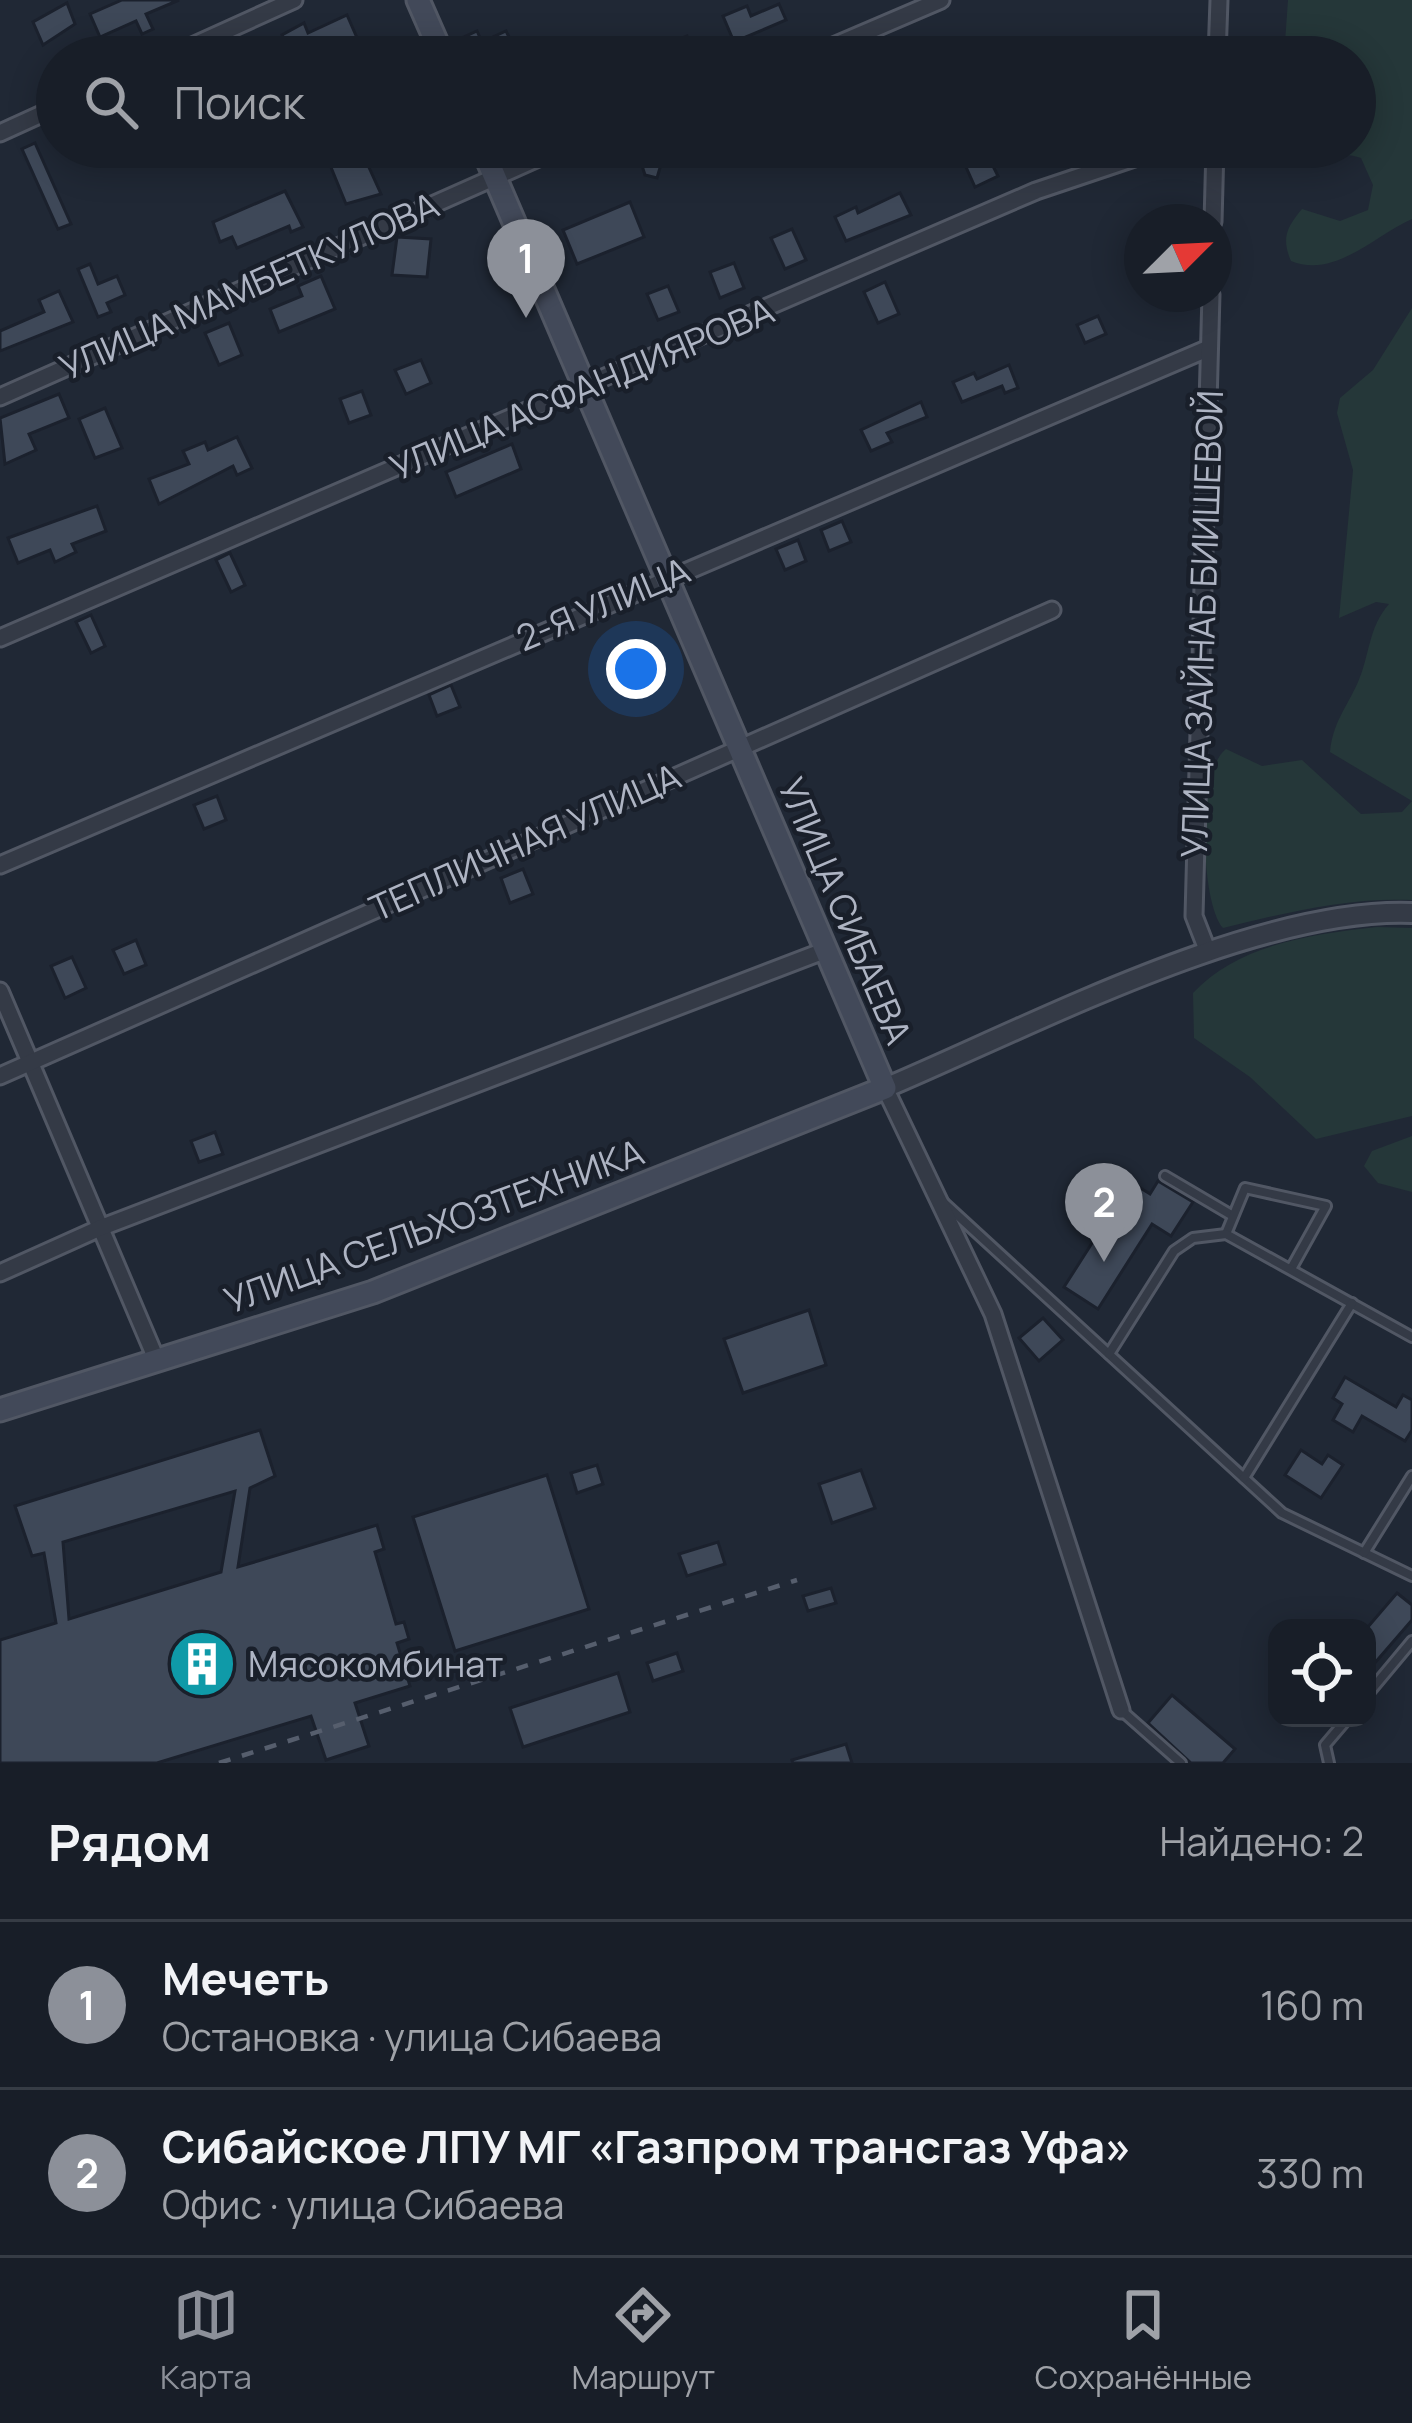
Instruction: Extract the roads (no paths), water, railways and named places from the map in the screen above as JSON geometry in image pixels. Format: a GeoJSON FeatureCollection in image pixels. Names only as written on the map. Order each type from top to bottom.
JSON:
{"type":"FeatureCollection","features":[{"type":"Feature","properties":{"kind":"main road"},"geometry":{"type":"LineString","coordinates":[[418,0],[433,36]]}},
{"type":"Feature","properties":{"kind":"main road","name":"УЛИЦА СИБАЕВА"},"geometry":{"type":"LineString","coordinates":[[491,168],[885,1088]]}},
{"type":"Feature","properties":{"kind":"main road","name":"УЛИЦА СЕЛЬХОЗТЕХНИКА"},"geometry":{"type":"LineString","coordinates":[[0,1410],[374,1292],[885,1088]]}},
{"type":"Feature","properties":{"kind":"street"},"geometry":{"type":"LineString","coordinates":[[214,36],[294,0]]}},
{"type":"Feature","properties":{"kind":"street"},"geometry":{"type":"LineString","coordinates":[[857,36],[941,0]]}},
{"type":"Feature","properties":{"kind":"street"},"geometry":{"type":"LineString","coordinates":[[1218,36],[1219,0]]}},
{"type":"Feature","properties":{"kind":"street"},"geometry":{"type":"LineString","coordinates":[[0,133],[36,117]]}},
{"type":"Feature","properties":{"kind":"street","name":"УЛИЦА МАМБЕТКУЛОВА"},"geometry":{"type":"LineString","coordinates":[[0,397],[515,168]]}},
{"type":"Feature","properties":{"kind":"street","name":"УЛИЦА АСФАНДИЯРОВА"},"geometry":{"type":"LineString","coordinates":[[0,638],[1036,191],[1104,168]]}},
{"type":"Feature","properties":{"kind":"street"},"geometry":{"type":"LineString","coordinates":[[1213,204],[1214,168]]}},
{"type":"Feature","properties":{"kind":"street","name":"УЛИЦА ЗАЙНАБ БИИШЕВОЙ"},"geometry":{"type":"LineString","coordinates":[[1208,952],[1194,916],[1211,312]]}},
{"type":"Feature","properties":{"kind":"street","name":"2-Я УЛИЦА"},"geometry":{"type":"LineString","coordinates":[[0,866],[667,576],[1210,348]]}},
{"type":"Feature","properties":{"kind":"street","name":"ТЕПЛИЧНАЯ УЛИЦА"},"geometry":{"type":"LineString","coordinates":[[0,1076],[1052,610]]}},
{"type":"Feature","properties":{"kind":"street"},"geometry":{"type":"LineString","coordinates":[[885,1088],[1208,952],[1338,918],[1412,913]]}},
{"type":"Feature","properties":{"kind":"street"},"geometry":{"type":"LineString","coordinates":[[0,1273],[100,1228],[826,950]]}},
{"type":"Feature","properties":{"kind":"street"},"geometry":{"type":"LineString","coordinates":[[0,991],[157,1360]]}},
{"type":"Feature","properties":{"kind":"street","name":"УЛИЦА СИБАЕВА"},"geometry":{"type":"LineString","coordinates":[[885,1088],[993,1314],[1121,1710]]}},
{"type":"Feature","properties":{"kind":"lane"},"geometry":{"type":"LineString","coordinates":[[1166,1176],[1233,1216]]}},
{"type":"Feature","properties":{"kind":"lane"},"geometry":{"type":"LineString","coordinates":[[1226,1234],[1245,1188],[1326,1206],[1291,1268]]}},
{"type":"Feature","properties":{"kind":"lane"},"geometry":{"type":"LineString","coordinates":[[942,1201],[1282,1513],[1412,1576]]}},
{"type":"Feature","properties":{"kind":"lane"},"geometry":{"type":"LineString","coordinates":[[1109,1354],[1174,1250],[1193,1238],[1226,1234],[1412,1337]]}},
{"type":"Feature","properties":{"kind":"lane"},"geometry":{"type":"LineString","coordinates":[[1244,1478],[1352,1303]]}},
{"type":"Feature","properties":{"kind":"lane"},"geometry":{"type":"LineString","coordinates":[[1364,1553],[1412,1476]]}},
{"type":"Feature","properties":{"kind":"lane"},"geometry":{"type":"LineString","coordinates":[[1376,1684],[1412,1641]]}},
{"type":"Feature","properties":{"kind":"lane"},"geometry":{"type":"LineString","coordinates":[[1121,1710],[1181,1763]]}},
{"type":"Feature","properties":{"kind":"lane"},"geometry":{"type":"LineString","coordinates":[[1330,1763],[1325,1745],[1340,1727]]}},
{"type":"Feature","properties":{"kind":"railway"},"geometry":{"type":"LineString","coordinates":[[219,1763],[797,1580]]}},
{"type":"Feature","properties":{"kind":"place","name":"Мечеть"},"geometry":{"type":"Point","coordinates":[526,318]}},
{"type":"Feature","properties":{"kind":"place","name":"Сибайское ЛПУ МГ «Газпром трансгаз Уфа»"},"geometry":{"type":"Point","coordinates":[1104,1262]}},
{"type":"Feature","properties":{"kind":"place","name":"Мясокомбинат"},"geometry":{"type":"Point","coordinates":[202,1664]}}]}
